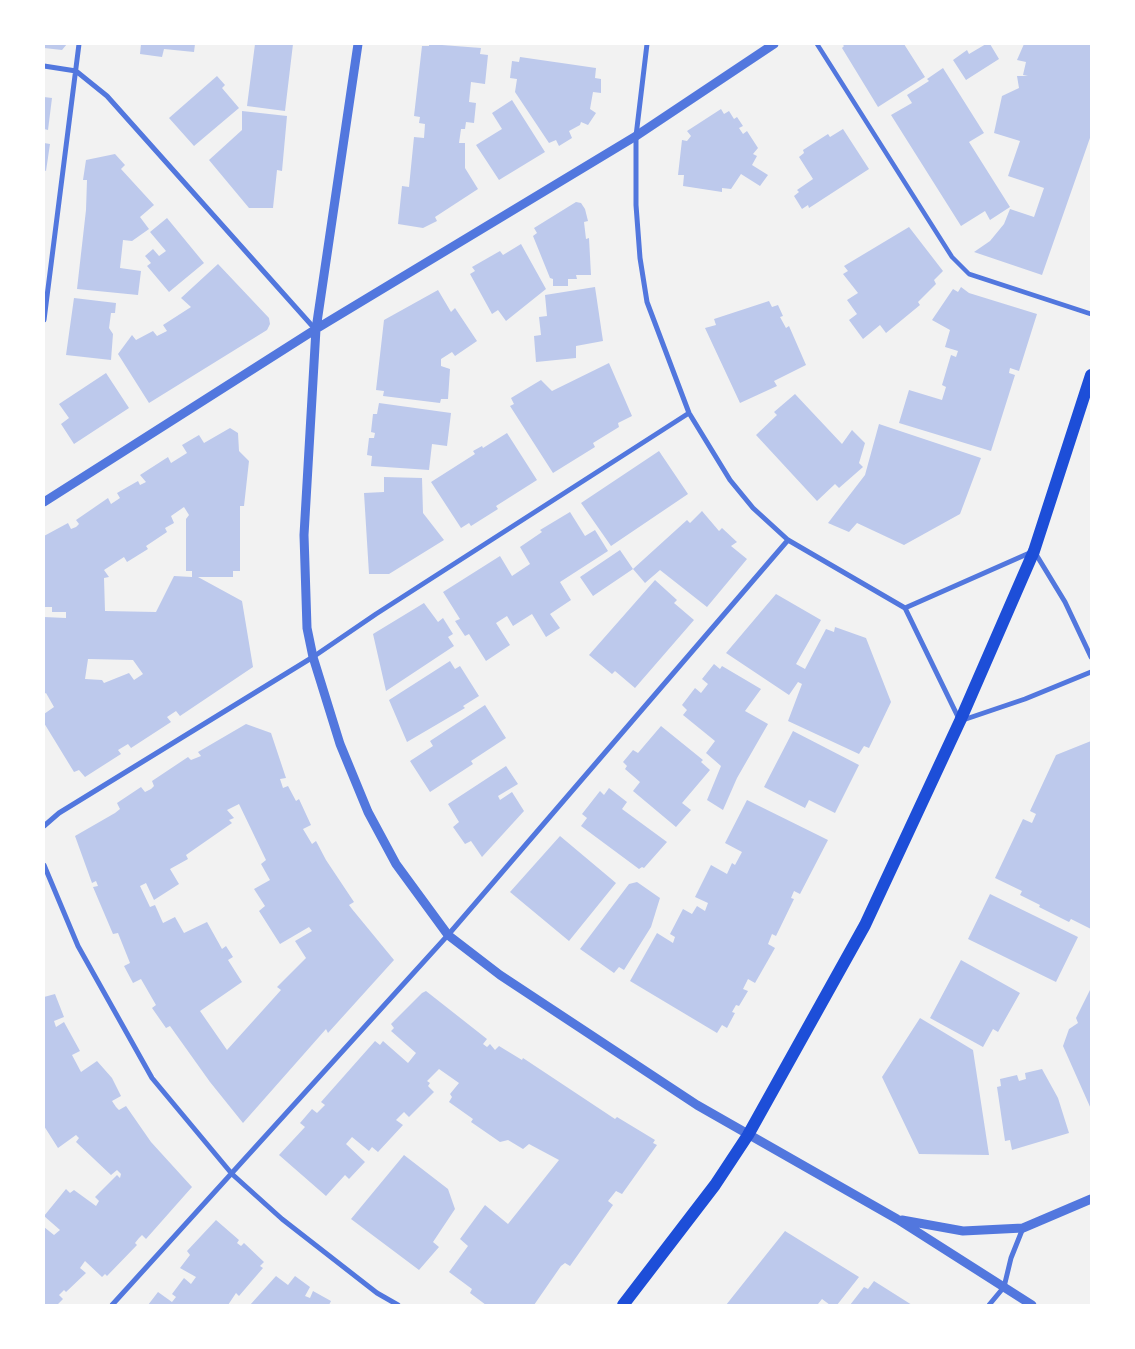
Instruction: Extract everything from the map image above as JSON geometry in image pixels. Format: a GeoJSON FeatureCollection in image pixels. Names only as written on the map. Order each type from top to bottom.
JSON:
{"type":"FeatureCollection","features":[{"type":"Feature","properties":{"kind":"main road"},"geometry":{"type":"LineString","coordinates":[[623,1305],[715,1185],[748,1135],[865,925],[960,721],[1034,551],[1091,375]]}},
{"type":"Feature","properties":{"kind":"street"},"geometry":{"type":"LineString","coordinates":[[44,320],[80,44]]}},
{"type":"Feature","properties":{"kind":"street"},"geometry":{"type":"LineString","coordinates":[[358,44],[316,329],[304,535],[307,628],[313,657],[340,744],[368,812],[396,864],[448,935],[508,980],[698,1105],[897,1219],[1032,1305]]}},
{"type":"Feature","properties":{"kind":"street"},"geometry":{"type":"LineString","coordinates":[[647,44],[636,136],[636,205],[640,258],[647,302],[689,413],[730,480],[753,508],[788,540],[905,608],[960,721],[1025,699],[1091,672]]}},
{"type":"Feature","properties":{"kind":"street"},"geometry":{"type":"LineString","coordinates":[[44,502],[316,329],[636,136],[774,44]]}},
{"type":"Feature","properties":{"kind":"street"},"geometry":{"type":"LineString","coordinates":[[816,44],[952,258],[969,274],[1091,314]]}},
{"type":"Feature","properties":{"kind":"street"},"geometry":{"type":"LineString","coordinates":[[44,66],[76,71],[107,96],[316,329]]}},
{"type":"Feature","properties":{"kind":"street"},"geometry":{"type":"LineString","coordinates":[[44,826],[59,813],[313,657],[376,614],[689,413]]}},
{"type":"Feature","properties":{"kind":"street"},"geometry":{"type":"LineString","coordinates":[[112,1305],[448,935],[788,540]]}},
{"type":"Feature","properties":{"kind":"street"},"geometry":{"type":"LineString","coordinates":[[905,608],[1034,551],[1065,602],[1091,658]]}},
{"type":"Feature","properties":{"kind":"street"},"geometry":{"type":"LineString","coordinates":[[44,865],[78,946],[152,1078],[232,1174],[282,1219],[377,1293],[398,1305]]}},
{"type":"Feature","properties":{"kind":"street"},"geometry":{"type":"LineString","coordinates":[[897,1219],[963,1231],[1023,1228],[1091,1199]]}},
{"type":"Feature","properties":{"kind":"street"},"geometry":{"type":"LineString","coordinates":[[989,1305],[1004,1287],[1011,1258],[1023,1228]]}},
{"type":"Feature","properties":{"kind":"building"},"geometry":{"type":"Polygon","coordinates":[[[44,44],[67,44],[62,50],[44,48],[44,44]]]}},
{"type":"Feature","properties":{"kind":"building"},"geometry":{"type":"Polygon","coordinates":[[[141,44],[195,44],[194,52],[164,49],[162,57],[140,54],[141,44]]]}},
{"type":"Feature","properties":{"kind":"building"},"geometry":{"type":"Polygon","coordinates":[[[255,44],[293,44],[285,111],[247,106],[255,44]]]}},
{"type":"Feature","properties":{"kind":"building"},"geometry":{"type":"Polygon","coordinates":[[[429,44],[481,48],[480,54],[488,55],[485,84],[471,82],[469,102],[476,103],[474,123],[466,122],[465,129],[461,129],[459,143],[465,143],[465,168],[478,189],[435,217],[437,221],[423,228],[398,224],[402,186],[409,187],[414,137],[424,138],[425,124],[419,123],[420,117],[414,116],[422,46],[429,46],[429,44]]]}},
{"type":"Feature","properties":{"kind":"building"},"geometry":{"type":"Polygon","coordinates":[[[842,44],[904,44],[925,77],[878,107],[842,48],[844,46],[842,44]]]}},
{"type":"Feature","properties":{"kind":"building"},"geometry":{"type":"Polygon","coordinates":[[[986,44],[990,44],[999,59],[966,80],[953,60],[967,50],[969,54],[986,44]]]}},
{"type":"Feature","properties":{"kind":"building"},"geometry":{"type":"Polygon","coordinates":[[[1024,44],[1091,44],[1091,135],[1042,275],[974,252],[990,241],[1004,224],[1010,209],[1034,217],[1044,188],[1008,176],[1020,141],[994,133],[1002,96],[1019,88],[1017,76],[1028,76],[1023,75],[1026,62],[1017,60],[1024,44]]]}},
{"type":"Feature","properties":{"kind":"building"},"geometry":{"type":"Polygon","coordinates":[[[520,57],[596,68],[595,78],[601,79],[601,93],[593,92],[590,109],[596,113],[588,125],[581,122],[580,125],[569,131],[572,138],[559,146],[556,140],[549,143],[515,92],[517,79],[510,78],[512,61],[519,62],[520,57]]]}},
{"type":"Feature","properties":{"kind":"building"},"geometry":{"type":"Polygon","coordinates":[[[943,68],[984,133],[969,142],[1010,207],[990,220],[985,211],[961,226],[891,115],[912,103],[907,95],[929,81],[927,79],[943,68]]]}},
{"type":"Feature","properties":{"kind":"building"},"geometry":{"type":"Polygon","coordinates":[[[217,76],[225,85],[222,88],[239,108],[194,146],[169,118],[217,76]]]}},
{"type":"Feature","properties":{"kind":"building"},"geometry":{"type":"Polygon","coordinates":[[[44,97],[52,98],[48,130],[44,129],[44,97]]]}},
{"type":"Feature","properties":{"kind":"building"},"geometry":{"type":"Polygon","coordinates":[[[512,100],[545,152],[499,180],[476,145],[502,129],[492,113],[512,100]]]}},
{"type":"Feature","properties":{"kind":"building"},"geometry":{"type":"Polygon","coordinates":[[[721,109],[724,114],[729,111],[734,119],[737,117],[743,126],[739,128],[743,134],[747,131],[758,148],[753,154],[757,156],[752,165],[768,175],[760,186],[741,174],[731,189],[722,188],[722,192],[683,186],[684,175],[678,175],[682,140],[687,141],[691,136],[687,131],[721,109]]]}},
{"type":"Feature","properties":{"kind":"building"},"geometry":{"type":"Polygon","coordinates":[[[242,111],[287,116],[282,171],[277,170],[273,208],[249,208],[209,160],[242,130],[242,111]]]}},
{"type":"Feature","properties":{"kind":"building"},"geometry":{"type":"Polygon","coordinates":[[[843,129],[869,169],[809,208],[808,205],[802,209],[794,196],[799,192],[797,190],[813,179],[799,157],[804,153],[803,150],[828,134],[830,137],[843,129]]]}},
{"type":"Feature","properties":{"kind":"building"},"geometry":{"type":"Polygon","coordinates":[[[44,143],[50,144],[46,171],[44,170],[44,143]]]}},
{"type":"Feature","properties":{"kind":"building"},"geometry":{"type":"Polygon","coordinates":[[[115,154],[125,165],[121,169],[154,205],[140,217],[149,229],[132,241],[123,240],[120,268],[141,271],[138,295],[77,289],[86,210],[87,180],[83,180],[86,160],[115,154]]]}},
{"type":"Feature","properties":{"kind":"building"},"geometry":{"type":"Polygon","coordinates":[[[576,202],[581,203],[585,209],[588,221],[584,222],[586,239],[589,238],[591,275],[576,275],[577,279],[568,279],[568,286],[553,286],[553,279],[550,278],[533,236],[537,233],[534,228],[576,202]]]}},
{"type":"Feature","properties":{"kind":"building"},"geometry":{"type":"Polygon","coordinates":[[[167,218],[204,263],[169,292],[147,266],[151,263],[145,256],[153,249],[159,256],[166,251],[150,232],[167,218]]]}},
{"type":"Feature","properties":{"kind":"building"},"geometry":{"type":"Polygon","coordinates":[[[909,227],[943,271],[934,280],[936,284],[918,302],[920,305],[886,333],[880,325],[863,339],[849,320],[857,314],[847,300],[858,293],[843,274],[848,271],[844,266],[909,227]]]}},
{"type":"Feature","properties":{"kind":"building"},"geometry":{"type":"Polygon","coordinates":[[[521,244],[546,289],[506,321],[498,310],[492,314],[470,274],[475,271],[472,267],[500,251],[503,255],[521,244]]]}},
{"type":"Feature","properties":{"kind":"building"},"geometry":{"type":"Polygon","coordinates":[[[218,264],[269,318],[270,324],[267,330],[149,403],[118,354],[132,335],[136,340],[153,331],[157,336],[167,331],[163,325],[191,307],[181,298],[218,264]]]}},
{"type":"Feature","properties":{"kind":"building"},"geometry":{"type":"Polygon","coordinates":[[[595,287],[603,341],[576,346],[576,358],[536,362],[534,336],[541,335],[539,317],[547,316],[545,295],[595,287]]]}},
{"type":"Feature","properties":{"kind":"building"},"geometry":{"type":"Polygon","coordinates":[[[961,287],[969,293],[1037,314],[1019,371],[1010,368],[1009,373],[1015,375],[991,451],[899,423],[909,390],[942,400],[946,387],[942,385],[951,355],[956,357],[958,351],[945,347],[950,330],[932,320],[953,289],[958,292],[961,287]]]}},
{"type":"Feature","properties":{"kind":"building"},"geometry":{"type":"Polygon","coordinates":[[[438,290],[451,312],[455,308],[477,341],[455,356],[452,352],[441,359],[441,366],[450,369],[448,399],[441,399],[440,403],[383,396],[384,391],[376,390],[384,320],[438,290]]]}},
{"type":"Feature","properties":{"kind":"building"},"geometry":{"type":"Polygon","coordinates":[[[74,298],[116,303],[115,313],[111,313],[109,328],[113,334],[111,360],[66,355],[74,298]]]}},
{"type":"Feature","properties":{"kind":"building"},"geometry":{"type":"Polygon","coordinates":[[[769,301],[772,307],[778,305],[783,316],[780,317],[786,328],[789,326],[806,365],[774,381],[777,386],[740,403],[705,328],[716,325],[714,319],[769,301]]]}},
{"type":"Feature","properties":{"kind":"building"},"geometry":{"type":"Polygon","coordinates":[[[609,363],[632,416],[618,423],[619,427],[593,443],[595,447],[553,473],[510,406],[514,404],[511,398],[541,380],[552,391],[609,363]]]}},
{"type":"Feature","properties":{"kind":"building"},"geometry":{"type":"Polygon","coordinates":[[[106,373],[129,408],[74,444],[61,424],[69,418],[59,404],[106,373]]]}},
{"type":"Feature","properties":{"kind":"building"},"geometry":{"type":"Polygon","coordinates":[[[795,394],[842,444],[852,430],[865,443],[859,463],[863,467],[839,488],[835,484],[817,501],[756,435],[777,415],[774,412],[795,394]]]}},
{"type":"Feature","properties":{"kind":"building"},"geometry":{"type":"Polygon","coordinates":[[[379,403],[451,413],[447,446],[432,444],[429,470],[371,466],[372,456],[367,455],[369,438],[374,438],[375,433],[371,432],[373,414],[377,414],[379,403]]]}},
{"type":"Feature","properties":{"kind":"building"},"geometry":{"type":"Polygon","coordinates":[[[879,424],[981,458],[960,514],[904,545],[857,523],[849,532],[828,523],[865,475],[879,424]]]}},
{"type":"Feature","properties":{"kind":"building"},"geometry":{"type":"Polygon","coordinates":[[[230,428],[238,433],[239,451],[249,461],[244,506],[240,506],[240,571],[233,571],[233,577],[198,577],[242,601],[253,667],[180,716],[176,711],[167,717],[171,722],[131,748],[128,744],[118,750],[121,754],[85,777],[79,770],[74,772],[44,723],[44,714],[54,707],[46,693],[44,694],[44,617],[66,618],[66,612],[52,612],[52,607],[45,607],[44,536],[68,523],[71,529],[76,527],[79,524],[76,520],[108,498],[111,504],[120,498],[117,493],[138,481],[140,485],[146,482],[140,475],[168,457],[171,463],[187,453],[182,445],[199,435],[204,443],[230,428]],[[184,507],[171,516],[174,523],[165,528],[167,532],[146,546],[148,549],[127,562],[124,557],[104,570],[109,577],[104,578],[105,611],[156,612],[174,576],[192,577],[192,571],[186,571],[186,519],[189,515],[184,507]],[[88,659],[85,679],[102,680],[104,683],[129,673],[134,680],[143,674],[133,660],[88,659]]]}},
{"type":"Feature","properties":{"kind":"building"},"geometry":{"type":"Polygon","coordinates":[[[507,433],[537,480],[496,506],[498,509],[471,526],[469,523],[461,528],[431,482],[475,454],[473,451],[482,446],[483,448],[507,433]]]}},
{"type":"Feature","properties":{"kind":"building"},"geometry":{"type":"Polygon","coordinates":[[[659,451],[688,494],[611,546],[581,503],[659,451]]]}},
{"type":"Feature","properties":{"kind":"building"},"geometry":{"type":"Polygon","coordinates":[[[384,477],[422,478],[423,513],[444,540],[389,574],[369,574],[364,493],[384,492],[384,477]]]}},
{"type":"Feature","properties":{"kind":"building"},"geometry":{"type":"Polygon","coordinates":[[[702,511],[719,531],[722,528],[737,542],[731,546],[747,559],[707,607],[660,570],[645,583],[633,569],[687,520],[690,523],[702,511]]]}},
{"type":"Feature","properties":{"kind":"building"},"geometry":{"type":"Polygon","coordinates":[[[570,512],[585,536],[595,530],[608,551],[560,582],[571,600],[550,614],[560,628],[546,637],[532,614],[513,626],[507,616],[496,623],[510,645],[486,661],[469,634],[465,636],[455,621],[460,619],[443,592],[500,556],[512,576],[530,564],[520,547],[542,532],[540,530],[570,512]]]}},
{"type":"Feature","properties":{"kind":"building"},"geometry":{"type":"Polygon","coordinates":[[[620,550],[633,569],[593,596],[580,577],[620,550]]]}},
{"type":"Feature","properties":{"kind":"building"},"geometry":{"type":"Polygon","coordinates":[[[655,580],[677,600],[674,603],[694,620],[635,688],[615,671],[612,674],[589,655],[655,580]]]}},
{"type":"Feature","properties":{"kind":"building"},"geometry":{"type":"Polygon","coordinates":[[[776,594],[821,620],[796,664],[805,669],[826,629],[834,632],[835,627],[866,638],[891,702],[869,748],[864,746],[859,754],[788,721],[802,684],[798,682],[789,695],[726,653],[776,594]]]}},
{"type":"Feature","properties":{"kind":"building"},"geometry":{"type":"Polygon","coordinates":[[[424,603],[438,622],[443,618],[453,634],[448,637],[454,646],[386,691],[373,634],[424,603]]]}},
{"type":"Feature","properties":{"kind":"building"},"geometry":{"type":"Polygon","coordinates":[[[450,661],[455,669],[460,666],[479,696],[463,706],[465,708],[407,742],[389,700],[450,661]]]}},
{"type":"Feature","properties":{"kind":"building"},"geometry":{"type":"Polygon","coordinates":[[[714,664],[720,669],[722,666],[761,689],[745,711],[768,724],[737,778],[723,810],[707,800],[721,766],[706,753],[715,741],[683,715],[687,710],[682,705],[695,688],[701,693],[708,684],[702,679],[714,664]]]}},
{"type":"Feature","properties":{"kind":"building"},"geometry":{"type":"Polygon","coordinates":[[[485,705],[506,738],[471,761],[473,764],[430,792],[410,761],[433,746],[430,741],[485,705]]]}},
{"type":"Feature","properties":{"kind":"building"},"geometry":{"type":"Polygon","coordinates":[[[246,724],[271,733],[286,778],[280,779],[283,788],[288,786],[296,801],[299,799],[311,825],[303,829],[312,844],[316,841],[326,860],[354,902],[349,905],[394,960],[328,1033],[326,1029],[243,1123],[210,1082],[170,1026],[166,1028],[152,1008],[156,1005],[141,979],[133,983],[124,966],[130,963],[118,933],[113,934],[93,887],[98,886],[96,881],[92,883],[75,836],[115,813],[120,809],[117,803],[141,787],[145,792],[151,789],[154,786],[152,781],[188,757],[191,760],[201,756],[198,752],[246,724]],[[239,804],[227,810],[234,818],[229,820],[232,823],[186,855],[188,859],[170,869],[179,884],[154,900],[146,883],[140,886],[150,907],[155,905],[163,923],[175,917],[184,933],[207,922],[222,949],[226,946],[233,957],[228,960],[242,982],[200,1011],[227,1050],[281,990],[277,987],[306,958],[295,941],[312,931],[309,927],[280,944],[259,911],[265,906],[254,889],[270,880],[261,864],[266,860],[239,804]]]}},
{"type":"Feature","properties":{"kind":"building"},"geometry":{"type":"Polygon","coordinates":[[[661,726],[703,760],[701,762],[710,770],[682,803],[691,810],[676,827],[633,791],[640,782],[625,769],[627,766],[623,762],[633,750],[638,753],[661,726]]]}},
{"type":"Feature","properties":{"kind":"building"},"geometry":{"type":"Polygon","coordinates":[[[793,731],[859,765],[835,813],[809,800],[805,808],[764,787],[793,731]]]}},
{"type":"Feature","properties":{"kind":"building"},"geometry":{"type":"Polygon","coordinates":[[[1091,741],[1091,929],[1071,919],[1069,922],[1039,907],[1040,905],[1020,895],[1022,891],[995,878],[1023,819],[1032,823],[1036,814],[1030,811],[1056,755],[1091,741]]]}},
{"type":"Feature","properties":{"kind":"building"},"geometry":{"type":"Polygon","coordinates":[[[506,766],[518,784],[498,796],[500,800],[512,792],[524,811],[482,857],[471,841],[465,844],[453,827],[459,822],[448,804],[506,766]]]}},
{"type":"Feature","properties":{"kind":"building"},"geometry":{"type":"Polygon","coordinates":[[[609,788],[627,802],[622,809],[667,842],[644,868],[639,869],[581,826],[587,818],[582,814],[600,791],[604,795],[609,788]]]}},
{"type":"Feature","properties":{"kind":"building"},"geometry":{"type":"Polygon","coordinates":[[[747,800],[828,840],[800,894],[794,891],[791,898],[794,899],[776,936],[772,934],[768,944],[775,948],[755,983],[748,979],[743,989],[748,991],[739,1006],[736,1005],[732,1012],[735,1013],[727,1028],[722,1025],[717,1033],[630,981],[657,933],[673,943],[675,937],[670,934],[683,909],[692,914],[697,906],[705,911],[708,903],[695,897],[711,865],[727,874],[732,863],[735,865],[742,852],[725,843],[747,800]]]}},
{"type":"Feature","properties":{"kind":"building"},"geometry":{"type":"Polygon","coordinates":[[[560,836],[616,883],[569,941],[510,892],[560,836]]]}},
{"type":"Feature","properties":{"kind":"building"},"geometry":{"type":"Polygon","coordinates":[[[637,882],[660,898],[651,927],[624,970],[619,967],[614,973],[580,949],[629,884],[637,882]]]}},
{"type":"Feature","properties":{"kind":"building"},"geometry":{"type":"Polygon","coordinates":[[[990,894],[1078,937],[1056,982],[968,939],[990,894]]]}},
{"type":"Feature","properties":{"kind":"building"},"geometry":{"type":"Polygon","coordinates":[[[961,960],[1020,993],[998,1032],[993,1029],[983,1047],[930,1018],[961,960]]]}},
{"type":"Feature","properties":{"kind":"building"},"geometry":{"type":"Polygon","coordinates":[[[1090,990],[1091,1109],[1063,1046],[1069,1029],[1078,1023],[1076,1018],[1090,990]]]}},
{"type":"Feature","properties":{"kind":"building"},"geometry":{"type":"Polygon","coordinates":[[[426,991],[487,1039],[483,1044],[487,1047],[490,1044],[495,1050],[499,1046],[522,1060],[523,1058],[615,1119],[617,1117],[655,1140],[653,1143],[657,1145],[622,1194],[616,1191],[608,1201],[613,1205],[570,1266],[565,1263],[561,1266],[534,1305],[486,1305],[470,1293],[472,1289],[449,1272],[468,1246],[460,1239],[485,1205],[508,1224],[559,1160],[529,1144],[523,1149],[508,1140],[500,1142],[471,1122],[473,1119],[449,1102],[452,1097],[450,1094],[459,1083],[439,1069],[427,1081],[430,1083],[428,1086],[434,1092],[409,1117],[404,1112],[396,1120],[403,1125],[378,1152],[372,1147],[369,1151],[352,1137],[346,1144],[365,1162],[349,1179],[345,1175],[326,1196],[279,1155],[305,1127],[300,1123],[312,1109],[317,1113],[325,1105],[321,1102],[375,1041],[380,1045],[383,1041],[408,1063],[416,1053],[391,1031],[394,1028],[391,1024],[426,991]]]}},
{"type":"Feature","properties":{"kind":"building"},"geometry":{"type":"Polygon","coordinates":[[[55,994],[64,1017],[54,1021],[56,1027],[64,1022],[80,1051],[72,1055],[81,1072],[97,1061],[112,1078],[121,1096],[112,1101],[116,1107],[119,1110],[126,1106],[151,1142],[192,1187],[146,1239],[142,1235],[139,1238],[135,1243],[137,1245],[107,1276],[105,1274],[102,1277],[85,1261],[80,1268],[86,1273],[66,1292],[64,1290],[59,1295],[63,1299],[57,1305],[44,1305],[44,1227],[54,1235],[60,1230],[44,1216],[66,1189],[70,1193],[74,1190],[96,1206],[99,1201],[95,1197],[117,1175],[120,1178],[121,1174],[117,1170],[111,1175],[76,1142],[79,1138],[76,1135],[58,1148],[44,1126],[44,997],[55,994]]]}},
{"type":"Feature","properties":{"kind":"building"},"geometry":{"type":"Polygon","coordinates":[[[920,1018],[973,1050],[989,1155],[919,1154],[882,1077],[920,1018]]]}},
{"type":"Feature","properties":{"kind":"building"},"geometry":{"type":"Polygon","coordinates":[[[1042,1069],[1058,1098],[1069,1133],[1012,1150],[1010,1140],[1005,1141],[997,1087],[1001,1086],[1000,1079],[1017,1075],[1019,1081],[1026,1079],[1025,1073],[1042,1069]]]}},
{"type":"Feature","properties":{"kind":"building"},"geometry":{"type":"Polygon","coordinates":[[[404,1155],[448,1189],[455,1209],[433,1242],[439,1247],[419,1270],[351,1219],[404,1155]]]}},
{"type":"Feature","properties":{"kind":"building"},"geometry":{"type":"Polygon","coordinates":[[[216,1220],[239,1240],[237,1243],[241,1246],[244,1243],[264,1262],[260,1266],[263,1268],[239,1296],[236,1293],[228,1305],[148,1305],[158,1292],[172,1302],[176,1297],[172,1294],[184,1278],[191,1284],[196,1277],[180,1268],[190,1255],[187,1251],[216,1220]]]}},
{"type":"Feature","properties":{"kind":"building"},"geometry":{"type":"Polygon","coordinates":[[[785,1231],[859,1277],[837,1305],[830,1305],[822,1299],[818,1304],[820,1305],[726,1305],[785,1231]]]}},
{"type":"Feature","properties":{"kind":"building"},"geometry":{"type":"Polygon","coordinates":[[[276,1276],[288,1285],[295,1276],[310,1287],[305,1296],[310,1298],[313,1291],[331,1301],[329,1305],[250,1305],[276,1276]]]}},
{"type":"Feature","properties":{"kind":"building"},"geometry":{"type":"Polygon","coordinates":[[[874,1281],[912,1305],[850,1305],[864,1287],[868,1289],[874,1281]]]}}]}
